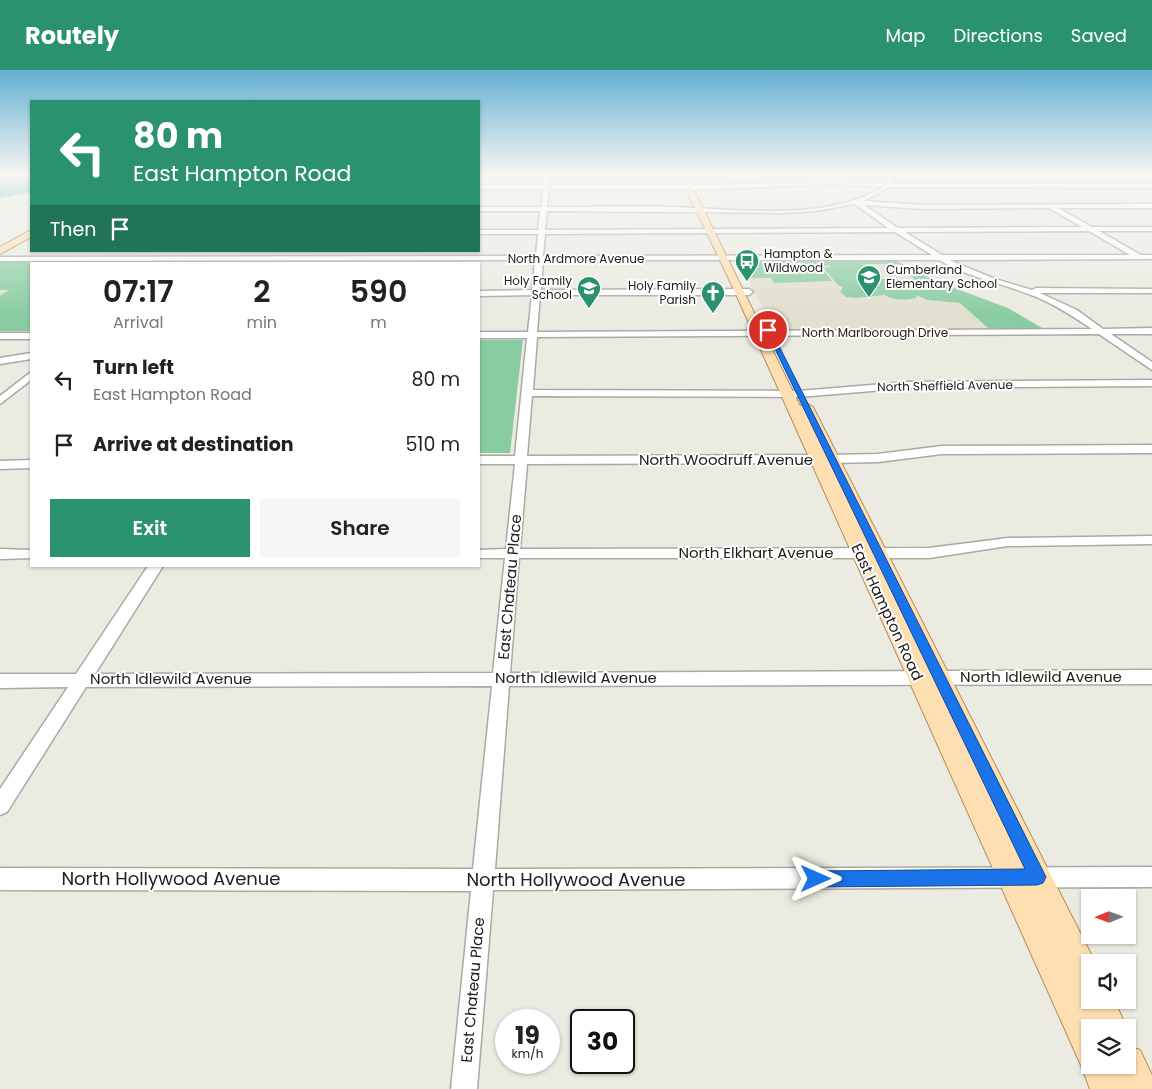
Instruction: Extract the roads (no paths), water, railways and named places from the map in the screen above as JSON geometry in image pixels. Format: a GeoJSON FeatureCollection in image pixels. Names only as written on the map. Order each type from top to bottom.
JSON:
{"type":"FeatureCollection","features":[{"type":"Feature","properties":{"kind":"main road","name":"East Hampton Road"},"geometry":{"type":"LineString","coordinates":[[710,222],[929,678],[1037,877],[1081,967]]}},
{"type":"Feature","properties":{"kind":"main road"},"geometry":{"type":"LineString","coordinates":[[3,250],[30,235]]}},
{"type":"Feature","properties":{"kind":"main road","name":"East Hampton Road"},"geometry":{"type":"LineString","coordinates":[[929,678],[1011,878],[1081,1031]]}},
{"type":"Feature","properties":{"kind":"main road"},"geometry":{"type":"LineString","coordinates":[[1100,1074],[1107,1089]]}},
{"type":"Feature","properties":{"kind":"main road"},"geometry":{"type":"LineString","coordinates":[[1134,1074],[1141,1089]]}},
{"type":"Feature","properties":{"kind":"street","name":"East Chateau Place"},"geometry":{"type":"LineString","coordinates":[[464,1089],[543,222]]}},
{"type":"Feature","properties":{"kind":"street"},"geometry":{"type":"LineString","coordinates":[[883,222],[940,257],[976,275],[1055,302],[1105,332],[1152,367]]}},
{"type":"Feature","properties":{"kind":"street"},"geometry":{"type":"LineString","coordinates":[[1077,222],[1152,264]]}},
{"type":"Feature","properties":{"kind":"street"},"geometry":{"type":"LineString","coordinates":[[480,232],[1152,229]]}},
{"type":"Feature","properties":{"kind":"street"},"geometry":{"type":"LineString","coordinates":[[173,258],[181,252]]}},
{"type":"Feature","properties":{"kind":"street","name":"North Ardmore Avenue"},"geometry":{"type":"LineString","coordinates":[[0,259],[727,259],[1152,256]]}},
{"type":"Feature","properties":{"kind":"street"},"geometry":{"type":"LineString","coordinates":[[1016,288],[1068,291],[1152,291]]}},
{"type":"Feature","properties":{"kind":"street"},"geometry":{"type":"LineString","coordinates":[[1055,302],[1057,296],[1068,291]]}},
{"type":"Feature","properties":{"kind":"street"},"geometry":{"type":"LineString","coordinates":[[480,293],[744,292]]}},
{"type":"Feature","properties":{"kind":"street","name":"North Marlborough Drive"},"geometry":{"type":"LineString","coordinates":[[480,335],[1152,331]]}},
{"type":"Feature","properties":{"kind":"street"},"geometry":{"type":"LineString","coordinates":[[0,336],[30,336]]}},
{"type":"Feature","properties":{"kind":"street"},"geometry":{"type":"LineString","coordinates":[[0,361],[30,356]]}},
{"type":"Feature","properties":{"kind":"street"},"geometry":{"type":"LineString","coordinates":[[0,401],[30,376]]}},
{"type":"Feature","properties":{"kind":"street","name":"North Sheffield Avenue"},"geometry":{"type":"LineString","coordinates":[[528,393],[792,394],[908,385],[1152,383]]}},
{"type":"Feature","properties":{"kind":"street","name":"North Woodruff Avenue"},"geometry":{"type":"LineString","coordinates":[[480,460],[824,459],[878,458],[942,450],[1152,449]]}},
{"type":"Feature","properties":{"kind":"street"},"geometry":{"type":"LineString","coordinates":[[0,465],[30,464]]}},
{"type":"Feature","properties":{"kind":"street","name":"North Elkhart Avenue"},"geometry":{"type":"LineString","coordinates":[[480,554],[869,553],[954,551],[1028,540],[1152,540]]}},
{"type":"Feature","properties":{"kind":"street"},"geometry":{"type":"LineString","coordinates":[[0,554],[30,554]]}},
{"type":"Feature","properties":{"kind":"street"},"geometry":{"type":"LineString","coordinates":[[0,806],[155,567]]}},
{"type":"Feature","properties":{"kind":"street","name":"North Idlewild Avenue"},"geometry":{"type":"LineString","coordinates":[[0,681],[82,679],[1152,676]]}},
{"type":"Feature","properties":{"kind":"street","name":"North Hollywood Avenue"},"geometry":{"type":"LineString","coordinates":[[0,879],[1152,878]]}},
{"type":"Feature","properties":{"kind":"place","name":"Hampton & Wildwood"},"geometry":{"type":"Point","coordinates":[747,282]}},
{"type":"Feature","properties":{"kind":"place","name":"Cumberland Elementary School"},"geometry":{"type":"Point","coordinates":[869,298]}},
{"type":"Feature","properties":{"kind":"place","name":"Holy Family School"},"geometry":{"type":"Point","coordinates":[589,309]}},
{"type":"Feature","properties":{"kind":"place","name":"Holy Family Parish"},"geometry":{"type":"Point","coordinates":[713,314]}}]}
